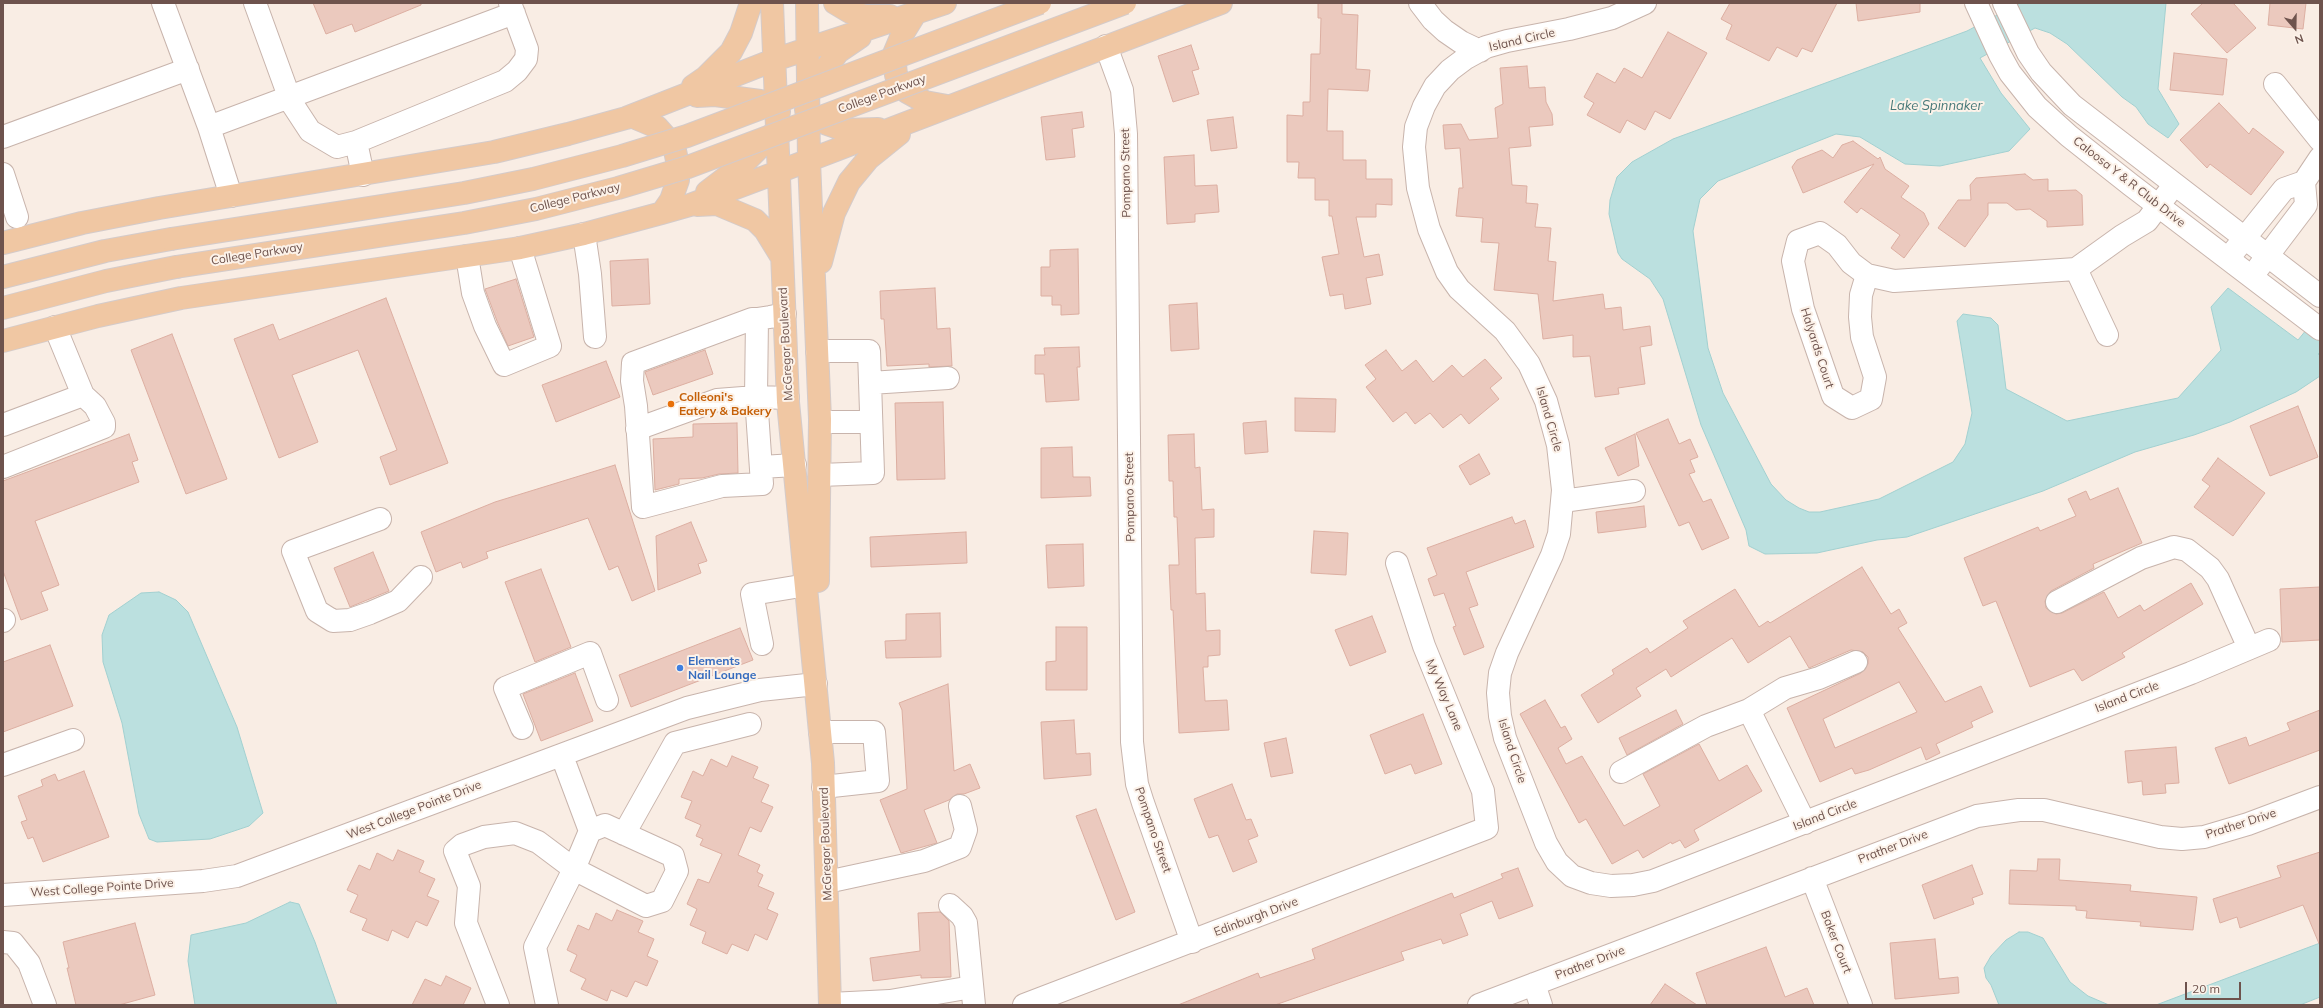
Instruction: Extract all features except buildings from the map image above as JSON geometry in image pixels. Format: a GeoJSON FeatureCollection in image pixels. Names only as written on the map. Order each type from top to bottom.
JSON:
{"type":"FeatureCollection","features":[{"type":"Feature","properties":{"kind":"main road"},"geometry":{"type":"LineString","coordinates":[[654,108],[706,78],[731,52],[741,33],[751,3]]}},
{"type":"Feature","properties":{"kind":"main road"},"geometry":{"type":"LineString","coordinates":[[772,3],[774,60],[782,122],[778,172]]}},
{"type":"Feature","properties":{"kind":"main road"},"geometry":{"type":"LineString","coordinates":[[804,100],[809,48],[807,3]]}},
{"type":"Feature","properties":{"kind":"main road"},"geometry":{"type":"LineString","coordinates":[[835,3],[850,12],[865,16],[915,14]]}},
{"type":"Feature","properties":{"kind":"main road"},"geometry":{"type":"LineString","coordinates":[[3,243],[82,223],[231,196],[494,152],[631,116],[774,60],[945,3]]}},
{"type":"Feature","properties":{"kind":"main road"},"geometry":{"type":"LineString","coordinates":[[3,277],[105,251],[171,239],[464,194],[533,179],[622,156],[686,136],[1040,3]]}},
{"type":"Feature","properties":{"kind":"main road","name":"College Parkway"},"geometry":{"type":"LineString","coordinates":[[3,308],[106,281],[176,266],[464,223],[536,209],[618,188],[688,166],[1125,3]]}},
{"type":"Feature","properties":{"kind":"main road"},"geometry":{"type":"LineString","coordinates":[[3,341],[55,327],[181,298],[520,248],[584,234],[690,204],[809,161],[898,127],[947,106],[1222,3]]}},
{"type":"Feature","properties":{"kind":"main road"},"geometry":{"type":"LineString","coordinates":[[915,14],[902,36],[894,54],[896,75],[907,92],[925,102],[947,106]]}},
{"type":"Feature","properties":{"kind":"main road"},"geometry":{"type":"LineString","coordinates":[[690,204],[741,166],[804,100],[838,52],[874,27]]}},
{"type":"Feature","properties":{"kind":"main road"},"geometry":{"type":"LineString","coordinates":[[774,60],[804,100],[827,124],[844,130],[867,131],[898,127]]}},
{"type":"Feature","properties":{"kind":"main road"},"geometry":{"type":"LineString","coordinates":[[682,97],[715,95],[760,101],[782,122],[809,161]]}},
{"type":"Feature","properties":{"kind":"main road","name":"McGregor Boulevard"},"geometry":{"type":"LineString","coordinates":[[804,100],[809,161],[820,422],[816,684]]}},
{"type":"Feature","properties":{"kind":"main road"},"geometry":{"type":"LineString","coordinates":[[815,296],[830,225],[852,178],[882,146],[900,133],[947,106]]}},
{"type":"Feature","properties":{"kind":"main road"},"geometry":{"type":"LineString","coordinates":[[631,116],[656,127],[674,146],[678,165],[678,180],[672,200],[662,212]]}},
{"type":"Feature","properties":{"kind":"main road","name":"McGregor Boulevard"},"geometry":{"type":"LineString","coordinates":[[778,172],[788,398],[820,732],[827,882],[830,1004]]}},
{"type":"Feature","properties":{"kind":"main road"},"geometry":{"type":"LineString","coordinates":[[690,204],[717,204],[755,220],[772,241],[782,260]]}},
{"type":"Feature","properties":{"kind":"street"},"geometry":{"type":"LineString","coordinates":[[163,3],[209,127],[231,196]]}},
{"type":"Feature","properties":{"kind":"street"},"geometry":{"type":"LineString","coordinates":[[209,127],[290,98],[512,8],[527,49],[526,59],[517,71],[505,81],[356,142],[337,147],[325,142],[310,131],[290,98],[255,3]]}},
{"type":"Feature","properties":{"kind":"street"},"geometry":{"type":"LineString","coordinates":[[1420,3],[1433,20],[1445,31],[1461,42],[1480,50]]}},
{"type":"Feature","properties":{"kind":"street","name":"Island Circle"},"geometry":{"type":"LineString","coordinates":[[1645,3],[1612,18],[1569,29],[1507,41],[1480,50],[1450,70],[1435,86],[1424,106],[1416,127],[1414,147],[1418,188],[1429,229],[1447,272],[1459,289],[1505,331],[1517,347],[1538,381],[1546,401],[1558,444],[1563,500],[1559,534],[1552,555],[1507,653],[1500,673],[1498,693],[1500,716],[1505,738],[1543,836],[1557,862],[1572,876],[1591,883],[1611,886],[1633,885],[1674,874],[2259,644],[2214,573],[2199,557],[2188,550],[2174,547],[2141,558],[2057,602]]}},
{"type":"Feature","properties":{"kind":"street"},"geometry":{"type":"LineString","coordinates":[[2005,7],[2022,43],[2041,72],[2072,105],[2320,296]]}},
{"type":"Feature","properties":{"kind":"street","name":"Caloosa Y & R Club Drive"},"geometry":{"type":"LineString","coordinates":[[1980,11],[2010,73],[2037,107],[2069,136],[2313,324]]}},
{"type":"Feature","properties":{"kind":"street","name":"Pompano Street"},"geometry":{"type":"LineString","coordinates":[[1106,46],[1122,90],[1126,134],[1132,742],[1137,784],[1192,942]]}},
{"type":"Feature","properties":{"kind":"street"},"geometry":{"type":"LineString","coordinates":[[3,137],[188,69]]}},
{"type":"Feature","properties":{"kind":"street"},"geometry":{"type":"LineString","coordinates":[[2275,84],[2320,140]]}},
{"type":"Feature","properties":{"kind":"street"},"geometry":{"type":"LineString","coordinates":[[356,142],[363,175]]}},
{"type":"Feature","properties":{"kind":"street"},"geometry":{"type":"LineString","coordinates":[[2228,259],[2284,189],[2304,182],[2320,158]]}},
{"type":"Feature","properties":{"kind":"street"},"geometry":{"type":"LineString","coordinates":[[3,174],[17,218]]}},
{"type":"Feature","properties":{"kind":"street"},"geometry":{"type":"LineString","coordinates":[[2252,276],[2306,205],[2304,182]]}},
{"type":"Feature","properties":{"kind":"street"},"geometry":{"type":"LineString","coordinates":[[2107,335],[2076,269],[2122,236],[2147,221],[2174,184]]}},
{"type":"Feature","properties":{"kind":"street","name":"Halyards Court"},"geometry":{"type":"LineString","coordinates":[[1867,275],[1861,295],[1860,317],[1862,337],[1875,377],[1871,399],[1852,408],[1833,396],[1811,333],[1792,261],[1798,241],[1820,233],[1837,244],[1851,263],[1867,275],[1894,280],[2076,269]]}},
{"type":"Feature","properties":{"kind":"street"},"geometry":{"type":"LineString","coordinates":[[584,234],[590,274],[595,337]]}},
{"type":"Feature","properties":{"kind":"street"},"geometry":{"type":"LineString","coordinates":[[467,256],[473,293],[485,326],[504,365],[550,346],[520,248]]}},
{"type":"Feature","properties":{"kind":"street"},"geometry":{"type":"LineString","coordinates":[[757,319],[756,397],[762,484],[722,486],[643,507],[636,406],[632,381],[633,363],[757,319],[785,314]]}},
{"type":"Feature","properties":{"kind":"street"},"geometry":{"type":"LineString","coordinates":[[3,467],[104,427],[104,423],[95,406],[83,395],[55,327]]}},
{"type":"Feature","properties":{"kind":"street"},"geometry":{"type":"LineString","coordinates":[[817,351],[869,351],[872,422],[873,472],[820,475]]}},
{"type":"Feature","properties":{"kind":"street"},"geometry":{"type":"LineString","coordinates":[[870,383],[948,378]]}},
{"type":"Feature","properties":{"kind":"street"},"geometry":{"type":"LineString","coordinates":[[3,426],[83,395]]}},
{"type":"Feature","properties":{"kind":"street"},"geometry":{"type":"LineString","coordinates":[[637,429],[717,400],[756,397],[788,398]]}},
{"type":"Feature","properties":{"kind":"street"},"geometry":{"type":"LineString","coordinates":[[820,422],[872,422]]}},
{"type":"Feature","properties":{"kind":"street"},"geometry":{"type":"LineString","coordinates":[[761,467],[795,465]]}},
{"type":"Feature","properties":{"kind":"street"},"geometry":{"type":"LineString","coordinates":[[1563,500],[1634,491]]}},
{"type":"Feature","properties":{"kind":"street"},"geometry":{"type":"LineString","coordinates":[[380,519],[293,551],[317,611],[333,620],[350,620],[398,601],[421,577]]}},
{"type":"Feature","properties":{"kind":"street","name":"My Way Lane"},"geometry":{"type":"LineString","coordinates":[[1397,563],[1424,646],[1483,791],[1487,828]]}},
{"type":"Feature","properties":{"kind":"street"},"geometry":{"type":"LineString","coordinates":[[762,644],[752,594],[807,585]]}},
{"type":"Feature","properties":{"kind":"street"},"geometry":{"type":"LineString","coordinates":[[522,728],[505,688],[590,653],[607,700]]}},
{"type":"Feature","properties":{"kind":"street"},"geometry":{"type":"LineString","coordinates":[[1621,772],[1706,726],[1749,710],[1785,688],[1819,678],[1856,662]]}},
{"type":"Feature","properties":{"kind":"street","name":"West College Pointe Drive"},"geometry":{"type":"LineString","coordinates":[[3,895],[203,881],[237,876],[273,864],[528,766],[562,756],[687,708],[760,690],[816,684]]}},
{"type":"Feature","properties":{"kind":"street"},"geometry":{"type":"LineString","coordinates":[[1749,710],[1805,823]]}},
{"type":"Feature","properties":{"kind":"street"},"geometry":{"type":"LineString","coordinates":[[624,834],[675,743],[750,724]]}},
{"type":"Feature","properties":{"kind":"street"},"geometry":{"type":"LineString","coordinates":[[820,732],[874,732],[878,781],[823,786]]}},
{"type":"Feature","properties":{"kind":"street"},"geometry":{"type":"LineString","coordinates":[[3,765],[73,740]]}},
{"type":"Feature","properties":{"kind":"street"},"geometry":{"type":"LineString","coordinates":[[547,1005],[535,947],[574,869],[590,831],[562,756]]}},
{"type":"Feature","properties":{"kind":"street","name":"Prather Drive"},"geometry":{"type":"LineString","coordinates":[[1479,1005],[1957,822],[1997,812],[2044,810],[2160,836],[2182,839],[2204,837],[2248,824],[2320,797]]}},
{"type":"Feature","properties":{"kind":"street"},"geometry":{"type":"LineString","coordinates":[[827,882],[924,861],[960,847],[966,830],[960,806]]}},
{"type":"Feature","properties":{"kind":"street"},"geometry":{"type":"LineString","coordinates":[[498,1005],[466,923],[469,886],[456,851],[462,845],[484,837],[515,833],[538,842],[574,869],[646,906],[662,901],[677,871],[673,856],[605,825],[590,831]]}},
{"type":"Feature","properties":{"kind":"street","name":"Edinburgh Drive"},"geometry":{"type":"LineString","coordinates":[[1024,1005],[1487,828]]}},
{"type":"Feature","properties":{"kind":"street","name":"Baker Court"},"geometry":{"type":"LineString","coordinates":[[1812,878],[1861,1005]]}},
{"type":"Feature","properties":{"kind":"street"},"geometry":{"type":"LineString","coordinates":[[830,1004],[890,1003],[973,996],[966,923],[962,916],[950,905]]}},
{"type":"Feature","properties":{"kind":"street"},"geometry":{"type":"LineString","coordinates":[[3,942],[13,943],[29,963],[45,1005]]}},
{"type":"Feature","properties":{"kind":"street"},"geometry":{"type":"LineString","coordinates":[[1534,984],[1541,1005]]}},
{"type":"Feature","properties":{"kind":"water","name":"Lake Spinnaker"},"geometry":{"type":"Polygon","coordinates":[[[2020,3],[2166,3],[2158,89],[2179,124],[2168,138],[2148,124],[2136,107],[2122,97],[2067,44],[2050,33],[2035,28],[1980,58],[2001,93],[2030,129],[2009,151],[1940,166],[1905,164],[1860,137],[1836,134],[1718,181],[1700,199],[1693,231],[1708,348],[1723,393],[1771,484],[1786,500],[1799,508],[1809,512],[1820,512],[1879,499],[1953,462],[1965,444],[1972,413],[1957,321],[1963,314],[1991,318],[1998,325],[2006,389],[2067,421],[2178,398],[2221,350],[2211,307],[2228,288],[2298,340],[2320,313],[2320,352],[2318,354],[2320,356],[2320,376],[2296,392],[2230,422],[2194,435],[2135,452],[2043,491],[1907,537],[1877,540],[1817,553],[1765,554],[1749,546],[1746,530],[1701,425],[1663,299],[1650,279],[1622,259],[1618,253],[1609,214],[1610,200],[1617,177],[1632,162],[1673,139],[1967,31],[2020,3]]]}},
{"type":"Feature","properties":{"kind":"water"},"geometry":{"type":"Polygon","coordinates":[[[159,592],[176,600],[188,612],[237,727],[263,813],[249,826],[210,839],[157,842],[149,839],[139,814],[122,723],[103,662],[102,635],[109,615],[141,593],[159,592]]]}},
{"type":"Feature","properties":{"kind":"water"},"geometry":{"type":"Polygon","coordinates":[[[290,902],[299,904],[315,942],[337,1005],[195,1005],[188,961],[191,935],[246,923],[290,902]]]}},
{"type":"Feature","properties":{"kind":"water"},"geometry":{"type":"Polygon","coordinates":[[[2019,932],[2028,932],[2043,938],[2070,982],[2088,996],[2109,1005],[1999,1005],[1991,985],[1986,978],[1984,968],[1991,956],[2006,940],[2019,932]]]}},
{"type":"Feature","properties":{"kind":"water"},"geometry":{"type":"Polygon","coordinates":[[[2320,943],[2320,997],[2300,1005],[2156,1005],[2320,943]]]}},
{"type":"Feature","properties":{"kind":"place","name":"Colleoni's Eatery & Bakery"},"geometry":{"type":"Point","coordinates":[671,404]}},
{"type":"Feature","properties":{"kind":"place","name":"Elements Nail Lounge"},"geometry":{"type":"Point","coordinates":[680,668]}}]}
